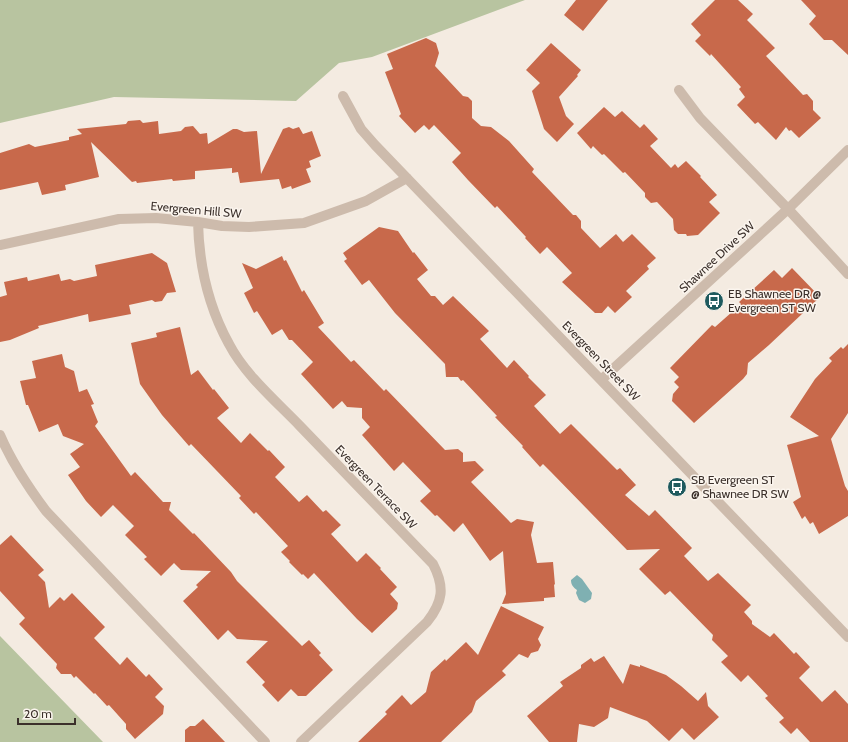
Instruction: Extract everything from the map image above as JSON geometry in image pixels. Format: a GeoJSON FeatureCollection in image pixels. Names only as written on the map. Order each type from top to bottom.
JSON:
{"type":"FeatureCollection","features":[{"type":"Feature","properties":{"kind":"street"},"geometry":{"type":"LineString","coordinates":[[679,90],[700,118],[788,209],[848,274]]}},
{"type":"Feature","properties":{"kind":"street","name":"Evergreen Street SW"},"geometry":{"type":"LineString","coordinates":[[343,96],[361,130],[848,637]]}},
{"type":"Feature","properties":{"kind":"street","name":"Shawnee Drive SW"},"geometry":{"type":"LineString","coordinates":[[602,380],[788,209],[848,150]]}},
{"type":"Feature","properties":{"kind":"street","name":"Evergreen Hill SW"},"geometry":{"type":"LineString","coordinates":[[0,246],[119,219],[156,218],[222,226],[249,227],[304,223],[366,201],[407,178]]}},
{"type":"Feature","properties":{"kind":"street","name":"Evergreen Terrace SW"},"geometry":{"type":"LineString","coordinates":[[198,222],[198,247],[211,306],[233,351],[258,382],[433,564],[442,588],[438,604],[427,622],[301,742]]}},
{"type":"Feature","properties":{"kind":"street"},"geometry":{"type":"LineString","coordinates":[[0,435],[8,453],[26,483],[46,511],[265,742]]}},
{"type":"Feature","properties":{"kind":"green space"},"geometry":{"type":"Polygon","coordinates":[[[0,0],[525,0],[372,57],[339,63],[296,101],[114,97],[0,123],[0,0]]]}},
{"type":"Feature","properties":{"kind":"green space"},"geometry":{"type":"Polygon","coordinates":[[[0,636],[103,742],[0,742],[0,636]]]}},
{"type":"Feature","properties":{"kind":"water"},"geometry":{"type":"Polygon","coordinates":[[[577,575],[582,579],[592,593],[591,599],[585,603],[579,600],[576,593],[577,590],[571,583],[571,580],[577,575]]]}},
{"type":"Feature","properties":{"kind":"building"},"geometry":{"type":"Polygon","coordinates":[[[576,0],[608,0],[583,31],[564,15],[576,0]]]}},
{"type":"Feature","properties":{"kind":"building"},"geometry":{"type":"Polygon","coordinates":[[[715,0],[738,0],[753,14],[747,20],[775,48],[766,56],[803,95],[807,94],[813,101],[813,110],[821,118],[799,138],[786,127],[776,140],[758,122],[755,124],[737,105],[745,97],[739,89],[741,87],[711,54],[710,56],[695,41],[701,35],[691,24],[715,0]]]}},
{"type":"Feature","properties":{"kind":"building"},"geometry":{"type":"Polygon","coordinates":[[[801,0],[848,0],[848,55],[832,40],[824,40],[809,24],[816,16],[801,0]]]}},
{"type":"Feature","properties":{"kind":"building"},"geometry":{"type":"Polygon","coordinates":[[[426,38],[436,43],[439,53],[435,66],[463,96],[468,97],[472,101],[472,118],[481,126],[491,127],[509,141],[534,169],[532,172],[573,215],[576,215],[581,221],[581,228],[600,248],[616,234],[623,242],[632,234],[656,258],[647,266],[649,269],[626,291],[632,297],[615,313],[608,306],[602,313],[595,313],[562,282],[572,273],[547,247],[540,254],[497,206],[495,208],[468,180],[452,162],[461,153],[434,125],[429,130],[424,125],[415,133],[399,116],[401,114],[385,72],[393,69],[387,54],[426,38]]]}},
{"type":"Feature","properties":{"kind":"building"},"geometry":{"type":"Polygon","coordinates":[[[551,43],[581,70],[577,75],[578,76],[559,97],[566,116],[574,124],[557,142],[544,129],[532,91],[540,83],[526,70],[551,43]]]}},
{"type":"Feature","properties":{"kind":"building"},"geometry":{"type":"Polygon","coordinates":[[[604,107],[615,117],[622,111],[640,128],[644,124],[658,139],[650,146],[671,168],[675,164],[678,168],[686,161],[717,195],[709,202],[720,213],[698,235],[687,236],[686,234],[678,234],[674,230],[673,219],[657,202],[651,203],[645,197],[645,193],[625,172],[623,173],[604,154],[602,155],[593,146],[591,149],[577,133],[604,107]]]}},
{"type":"Feature","properties":{"kind":"building"},"geometry":{"type":"Polygon","coordinates":[[[140,120],[143,123],[158,121],[159,134],[181,131],[185,127],[193,126],[200,134],[207,133],[208,144],[233,129],[244,132],[257,131],[261,174],[283,129],[289,127],[293,129],[299,127],[303,134],[312,131],[321,156],[309,161],[311,167],[306,169],[311,182],[292,189],[291,186],[282,189],[279,179],[240,183],[238,172],[232,173],[232,168],[195,171],[195,179],[173,181],[172,179],[137,183],[136,181],[132,182],[91,142],[99,177],[65,185],[66,190],[42,195],[38,182],[0,190],[0,153],[29,144],[35,147],[69,140],[69,137],[82,134],[77,129],[126,124],[128,121],[140,120]]]}},
{"type":"Feature","properties":{"kind":"building"},"geometry":{"type":"Polygon","coordinates":[[[379,227],[398,231],[413,253],[414,252],[428,270],[417,279],[431,296],[435,296],[443,305],[453,296],[489,331],[480,339],[507,368],[514,360],[546,395],[534,406],[560,434],[571,424],[617,470],[620,468],[636,485],[625,495],[649,516],[655,510],[692,548],[684,556],[708,581],[718,573],[751,605],[744,612],[752,621],[752,624],[770,637],[774,633],[794,654],[796,652],[810,667],[799,678],[822,702],[835,690],[848,704],[848,742],[810,742],[797,728],[791,734],[779,722],[784,718],[765,698],[768,696],[748,675],[741,682],[721,662],[728,656],[712,640],[713,635],[670,591],[665,595],[639,569],[660,549],[627,550],[543,464],[540,467],[522,447],[523,446],[495,417],[497,416],[463,380],[461,381],[458,377],[446,377],[445,364],[395,313],[369,280],[362,285],[344,261],[347,259],[343,253],[379,227]]]}},
{"type":"Feature","properties":{"kind":"building"},"geometry":{"type":"Polygon","coordinates":[[[152,253],[167,263],[176,292],[167,293],[162,301],[155,302],[152,300],[129,305],[131,314],[89,322],[88,314],[38,326],[39,328],[10,340],[0,342],[0,297],[7,295],[4,282],[27,277],[28,281],[59,274],[61,281],[70,279],[74,281],[97,276],[95,265],[152,253]]]}},
{"type":"Feature","properties":{"kind":"building"},"geometry":{"type":"Polygon","coordinates":[[[282,256],[284,261],[286,260],[302,292],[304,290],[324,323],[318,327],[351,362],[354,360],[384,391],[386,389],[445,450],[458,449],[463,453],[463,462],[475,461],[484,470],[471,482],[511,523],[517,519],[534,522],[531,535],[537,563],[553,562],[555,597],[544,598],[544,601],[502,604],[506,594],[503,551],[490,561],[463,523],[454,532],[437,515],[435,516],[420,501],[431,491],[403,462],[394,471],[362,435],[370,427],[362,418],[362,408],[347,407],[342,401],[333,409],[301,374],[313,362],[292,340],[289,340],[282,329],[272,335],[257,311],[254,313],[244,293],[253,288],[242,263],[256,269],[282,256]]]}},
{"type":"Feature","properties":{"kind":"building"},"geometry":{"type":"Polygon","coordinates":[[[792,268],[820,297],[748,363],[747,374],[743,379],[694,423],[672,401],[673,394],[679,387],[674,382],[679,377],[670,368],[712,325],[715,327],[741,304],[739,302],[774,270],[782,278],[792,268]]]}},
{"type":"Feature","properties":{"kind":"building"},"geometry":{"type":"Polygon","coordinates":[[[180,327],[191,375],[198,370],[229,408],[217,418],[241,443],[250,433],[268,451],[269,450],[285,467],[275,477],[299,502],[307,495],[323,512],[326,510],[341,525],[331,534],[357,562],[366,553],[397,587],[390,594],[398,603],[397,609],[372,633],[314,573],[308,579],[289,562],[290,561],[281,552],[288,546],[256,512],[254,514],[239,498],[241,496],[191,444],[189,446],[162,415],[140,384],[131,343],[157,337],[156,333],[180,327]]]}},
{"type":"Feature","properties":{"kind":"building"},"geometry":{"type":"Polygon","coordinates":[[[848,344],[848,413],[831,439],[845,486],[848,491],[848,516],[819,534],[813,522],[810,524],[805,516],[802,519],[793,502],[801,497],[787,445],[819,436],[790,417],[815,379],[832,361],[829,358],[841,347],[843,349],[848,344]]]}},
{"type":"Feature","properties":{"kind":"building"},"geometry":{"type":"Polygon","coordinates":[[[62,354],[65,367],[74,371],[79,392],[87,389],[94,404],[91,405],[98,422],[95,426],[131,476],[135,472],[163,502],[171,502],[169,510],[193,534],[194,533],[231,572],[237,581],[302,646],[309,640],[321,653],[319,655],[333,670],[306,696],[298,696],[291,689],[278,702],[262,685],[265,682],[246,662],[268,641],[237,639],[228,630],[218,640],[183,601],[198,587],[196,585],[211,571],[181,570],[174,563],[161,576],[144,559],[147,557],[125,535],[134,526],[113,505],[101,517],[86,501],[68,475],[80,467],[70,454],[84,444],[63,436],[58,424],[39,432],[28,405],[26,405],[20,381],[36,378],[32,361],[62,354]]]}},
{"type":"Feature","properties":{"kind":"building"},"geometry":{"type":"Polygon","coordinates":[[[11,535],[44,570],[38,575],[45,582],[49,608],[60,597],[64,601],[72,593],[105,627],[94,638],[120,665],[127,657],[146,677],[149,674],[163,689],[155,697],[164,706],[163,714],[135,739],[126,729],[126,724],[109,705],[107,706],[76,676],[74,678],[71,674],[61,674],[56,668],[57,664],[19,624],[25,618],[0,591],[0,545],[11,535]]]}},
{"type":"Feature","properties":{"kind":"building"},"geometry":{"type":"Polygon","coordinates":[[[501,606],[544,627],[538,639],[541,645],[538,651],[531,653],[528,658],[519,654],[502,671],[506,675],[476,701],[472,712],[441,742],[358,742],[387,714],[385,712],[402,695],[411,705],[426,692],[431,672],[445,659],[446,661],[466,642],[478,655],[501,606]]]}},
{"type":"Feature","properties":{"kind":"building"},"geometry":{"type":"Polygon","coordinates":[[[604,656],[623,684],[630,664],[640,667],[640,665],[666,675],[698,701],[706,692],[708,706],[719,717],[694,740],[682,728],[669,741],[647,721],[610,707],[608,718],[594,727],[579,724],[577,742],[549,742],[527,716],[563,686],[560,682],[581,668],[581,665],[591,658],[594,662],[604,656]]]}},
{"type":"Feature","properties":{"kind":"building"},"geometry":{"type":"Polygon","coordinates":[[[203,719],[225,742],[185,742],[185,730],[190,726],[195,726],[203,719]]]}},
{"type":"Feature","properties":{"kind":"place","name":"EB Shawnee DR @ Evergreen ST SW"},"geometry":{"type":"Point","coordinates":[714,301]}},
{"type":"Feature","properties":{"kind":"place","name":"SB Evergreen ST @ Shawnee DR SW"},"geometry":{"type":"Point","coordinates":[677,487]}}]}
